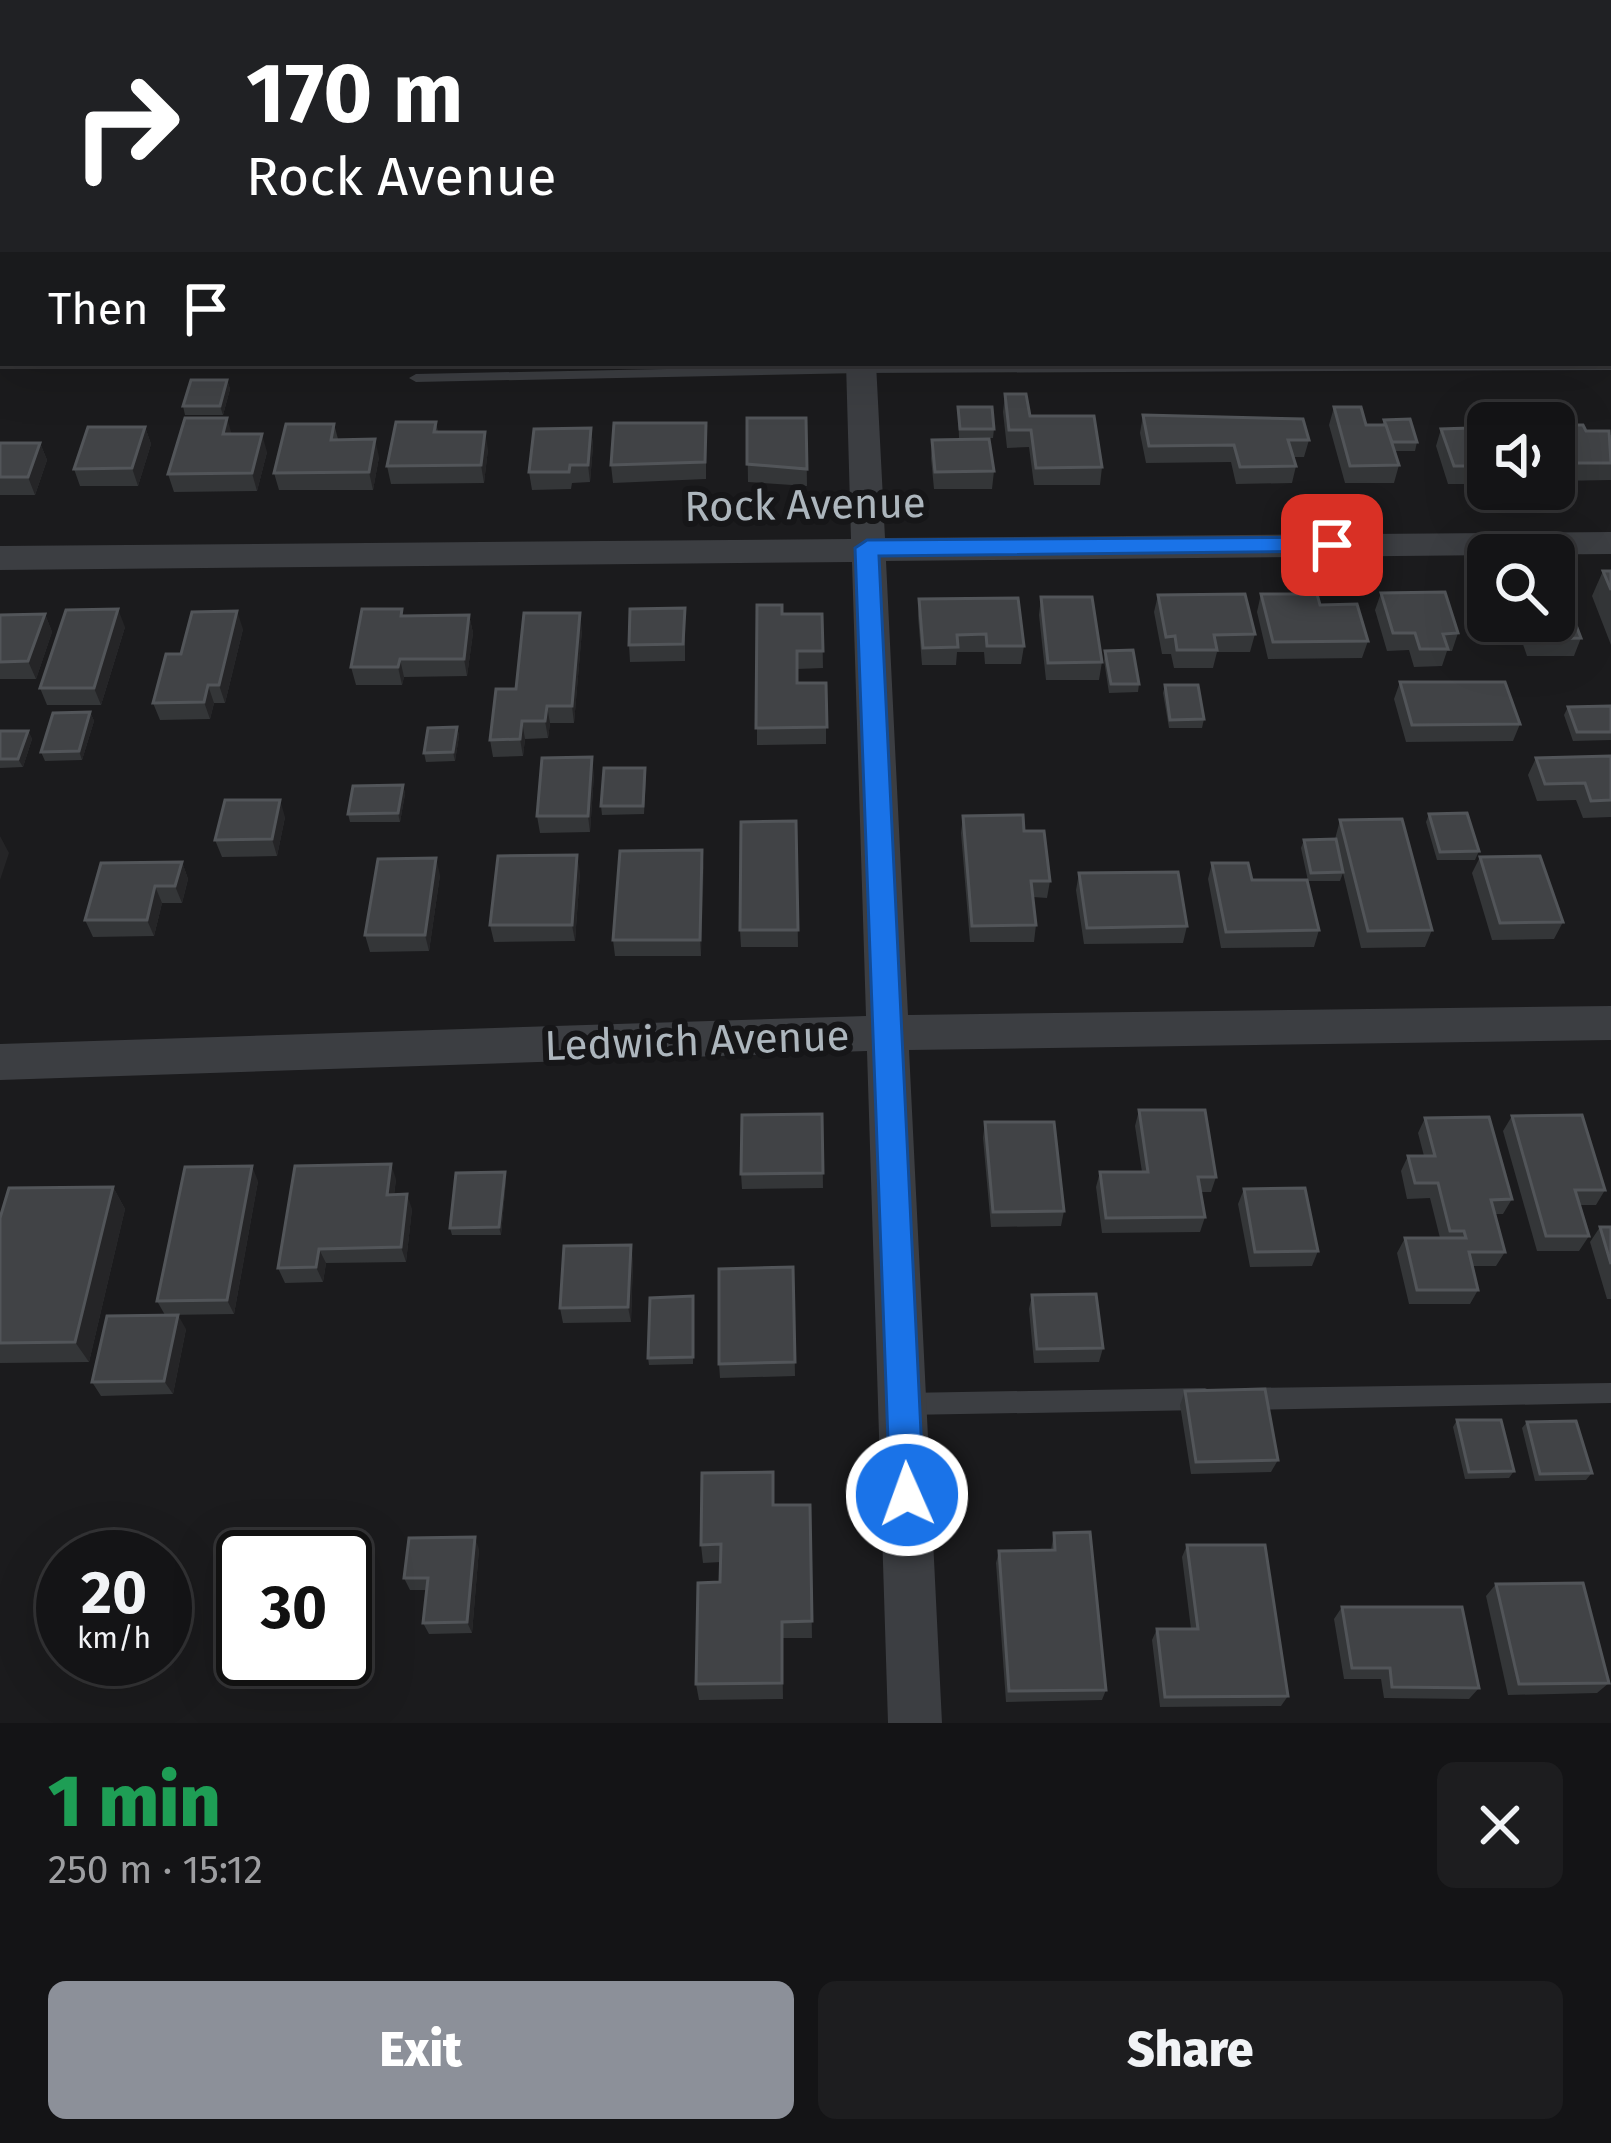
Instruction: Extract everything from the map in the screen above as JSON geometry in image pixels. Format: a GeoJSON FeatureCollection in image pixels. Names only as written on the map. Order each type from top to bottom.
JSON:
{"type":"FeatureCollection","features":[{"type":"Feature","properties":{"kind":"street"},"geometry":{"type":"LineString","coordinates":[[861,366],[915,1723]]}},
{"type":"Feature","properties":{"kind":"street","name":"Rock Avenue"},"geometry":{"type":"LineString","coordinates":[[0,558],[1611,543]]}},
{"type":"Feature","properties":{"kind":"street","name":"Ledwich Avenue"},"geometry":{"type":"LineString","coordinates":[[0,1062],[891,1034],[1611,1023]]}},
{"type":"Feature","properties":{"kind":"lane"},"geometry":{"type":"LineString","coordinates":[[416,378],[861,366],[1611,366]]}},
{"type":"Feature","properties":{"kind":"lane"},"geometry":{"type":"LineString","coordinates":[[904,1404],[1611,1393]]}},
{"type":"Feature","properties":{"kind":"building"},"geometry":{"type":"Polygon","coordinates":[[[191,380],[227,380],[220,406],[183,406],[191,380]]]}},
{"type":"Feature","properties":{"kind":"building"},"geometry":{"type":"Polygon","coordinates":[[[1005,394],[1026,394],[1030,416],[1094,416],[1102,467],[1036,468],[1031,430],[1009,430],[1005,394]]]}},
{"type":"Feature","properties":{"kind":"building"},"geometry":{"type":"Polygon","coordinates":[[[958,407],[992,407],[994,429],[960,429],[958,407]]]}},
{"type":"Feature","properties":{"kind":"building"},"geometry":{"type":"Polygon","coordinates":[[[1334,407],[1361,407],[1366,425],[1386,425],[1399,465],[1350,466],[1334,407]]]}},
{"type":"Feature","properties":{"kind":"building"},"geometry":{"type":"Polygon","coordinates":[[[1143,415],[1303,419],[1309,440],[1288,440],[1296,466],[1240,467],[1234,445],[1149,446],[1143,415]]]}},
{"type":"Feature","properties":{"kind":"building"},"geometry":{"type":"Polygon","coordinates":[[[185,418],[227,418],[223,434],[262,434],[252,473],[168,474],[185,418]]]}},
{"type":"Feature","properties":{"kind":"building"},"geometry":{"type":"Polygon","coordinates":[[[747,418],[806,418],[807,469],[747,464],[747,418]]]}},
{"type":"Feature","properties":{"kind":"building"},"geometry":{"type":"Polygon","coordinates":[[[1410,419],[1417,442],[1392,442],[1384,420],[1410,419]]]}},
{"type":"Feature","properties":{"kind":"building"},"geometry":{"type":"Polygon","coordinates":[[[396,422],[436,422],[434,432],[485,432],[481,465],[387,466],[396,422]]]}},
{"type":"Feature","properties":{"kind":"building"},"geometry":{"type":"Polygon","coordinates":[[[614,423],[706,423],[705,462],[611,465],[614,423]]]}},
{"type":"Feature","properties":{"kind":"building"},"geometry":{"type":"Polygon","coordinates":[[[286,424],[334,424],[331,440],[375,439],[369,472],[274,473],[286,424]]]}},
{"type":"Feature","properties":{"kind":"building"},"geometry":{"type":"Polygon","coordinates":[[[1575,425],[1583,425],[1586,431],[1609,431],[1611,463],[1575,463],[1575,425]]]}},
{"type":"Feature","properties":{"kind":"building"},"geometry":{"type":"Polygon","coordinates":[[[88,427],[145,427],[132,468],[74,469],[88,427]]]}},
{"type":"Feature","properties":{"kind":"building"},"geometry":{"type":"Polygon","coordinates":[[[591,428],[588,465],[570,465],[569,472],[529,472],[534,429],[591,428]]]}},
{"type":"Feature","properties":{"kind":"building"},"geometry":{"type":"Polygon","coordinates":[[[1467,428],[1467,466],[1454,466],[1441,429],[1467,428]]]}},
{"type":"Feature","properties":{"kind":"building"},"geometry":{"type":"Polygon","coordinates":[[[989,439],[994,471],[935,472],[932,440],[989,439]]]}},
{"type":"Feature","properties":{"kind":"building"},"geometry":{"type":"Polygon","coordinates":[[[0,443],[40,443],[28,477],[0,477],[0,443]]]}},
{"type":"Feature","properties":{"kind":"building"},"geometry":{"type":"Polygon","coordinates":[[[1445,592],[1458,633],[1443,634],[1448,649],[1420,649],[1415,633],[1393,633],[1381,593],[1445,592]]]}},
{"type":"Feature","properties":{"kind":"building"},"geometry":{"type":"Polygon","coordinates":[[[1245,594],[1255,634],[1214,635],[1217,650],[1177,650],[1175,636],[1166,637],[1158,595],[1245,594]]]}},
{"type":"Feature","properties":{"kind":"building"},"geometry":{"type":"Polygon","coordinates":[[[1261,594],[1317,594],[1320,605],[1357,604],[1368,641],[1273,642],[1261,594]]]}},
{"type":"Feature","properties":{"kind":"building"},"geometry":{"type":"Polygon","coordinates":[[[1041,597],[1092,597],[1102,662],[1048,663],[1041,597]]]}},
{"type":"Feature","properties":{"kind":"building"},"geometry":{"type":"Polygon","coordinates":[[[1018,598],[1024,646],[987,646],[986,634],[957,635],[958,647],[923,648],[919,599],[1018,598]]]}},
{"type":"Feature","properties":{"kind":"building"},"geometry":{"type":"Polygon","coordinates":[[[757,605],[782,605],[782,614],[822,614],[823,651],[797,651],[797,683],[826,683],[827,727],[756,728],[757,605]]]}},
{"type":"Feature","properties":{"kind":"building"},"geometry":{"type":"Polygon","coordinates":[[[685,608],[683,644],[629,645],[630,609],[685,608]]]}},
{"type":"Feature","properties":{"kind":"building"},"geometry":{"type":"Polygon","coordinates":[[[118,609],[94,688],[40,688],[66,610],[118,609]]]}},
{"type":"Feature","properties":{"kind":"building"},"geometry":{"type":"Polygon","coordinates":[[[362,609],[402,609],[401,616],[469,615],[464,659],[400,659],[398,667],[351,667],[362,609]]]}},
{"type":"Feature","properties":{"kind":"building"},"geometry":{"type":"Polygon","coordinates":[[[237,611],[219,685],[208,685],[204,702],[153,703],[166,654],[181,654],[192,612],[237,611]]]}},
{"type":"Feature","properties":{"kind":"building"},"geometry":{"type":"Polygon","coordinates":[[[524,613],[580,613],[572,706],[547,706],[545,721],[522,721],[520,739],[490,740],[496,689],[516,689],[524,613]]]}},
{"type":"Feature","properties":{"kind":"building"},"geometry":{"type":"Polygon","coordinates":[[[45,614],[28,661],[0,662],[0,615],[45,614]]]}},
{"type":"Feature","properties":{"kind":"building"},"geometry":{"type":"Polygon","coordinates":[[[1133,650],[1139,684],[1111,684],[1105,651],[1133,650]]]}},
{"type":"Feature","properties":{"kind":"building"},"geometry":{"type":"Polygon","coordinates":[[[1400,682],[1505,682],[1520,724],[1412,725],[1400,682]]]}},
{"type":"Feature","properties":{"kind":"building"},"geometry":{"type":"Polygon","coordinates":[[[1165,685],[1198,685],[1204,719],[1170,720],[1165,685]]]}},
{"type":"Feature","properties":{"kind":"building"},"geometry":{"type":"Polygon","coordinates":[[[1611,706],[1611,732],[1577,732],[1568,707],[1611,706]]]}},
{"type":"Feature","properties":{"kind":"building"},"geometry":{"type":"Polygon","coordinates":[[[90,712],[79,751],[41,752],[53,713],[90,712]]]}},
{"type":"Feature","properties":{"kind":"building"},"geometry":{"type":"Polygon","coordinates":[[[457,727],[453,752],[424,753],[428,728],[457,727]]]}},
{"type":"Feature","properties":{"kind":"building"},"geometry":{"type":"Polygon","coordinates":[[[0,731],[28,731],[18,759],[0,759],[0,731]]]}},
{"type":"Feature","properties":{"kind":"building"},"geometry":{"type":"Polygon","coordinates":[[[1611,756],[1611,800],[1591,801],[1585,783],[1545,784],[1536,758],[1611,756]]]}},
{"type":"Feature","properties":{"kind":"building"},"geometry":{"type":"Polygon","coordinates":[[[592,757],[588,816],[537,816],[542,758],[592,757]]]}},
{"type":"Feature","properties":{"kind":"building"},"geometry":{"type":"Polygon","coordinates":[[[604,768],[645,768],[643,806],[601,806],[604,768]]]}},
{"type":"Feature","properties":{"kind":"building"},"geometry":{"type":"Polygon","coordinates":[[[403,785],[398,813],[348,814],[353,786],[403,785]]]}},
{"type":"Feature","properties":{"kind":"building"},"geometry":{"type":"Polygon","coordinates":[[[225,800],[280,800],[272,839],[215,840],[225,800]]]}},
{"type":"Feature","properties":{"kind":"building"},"geometry":{"type":"Polygon","coordinates":[[[1467,813],[1479,851],[1440,852],[1429,814],[1467,813]]]}},
{"type":"Feature","properties":{"kind":"building"},"geometry":{"type":"Polygon","coordinates":[[[1023,815],[1024,831],[1044,831],[1050,881],[1031,881],[1036,925],[972,926],[963,816],[1023,815]]]}},
{"type":"Feature","properties":{"kind":"building"},"geometry":{"type":"Polygon","coordinates":[[[1402,819],[1432,930],[1368,931],[1340,820],[1402,819]]]}},
{"type":"Feature","properties":{"kind":"building"},"geometry":{"type":"Polygon","coordinates":[[[796,821],[798,930],[740,930],[741,822],[796,821]]]}},
{"type":"Feature","properties":{"kind":"building"},"geometry":{"type":"Polygon","coordinates":[[[1336,839],[1343,872],[1311,873],[1304,840],[1336,839]]]}},
{"type":"Feature","properties":{"kind":"building"},"geometry":{"type":"Polygon","coordinates":[[[702,850],[700,940],[613,940],[620,851],[702,850]]]}},
{"type":"Feature","properties":{"kind":"building"},"geometry":{"type":"Polygon","coordinates":[[[577,855],[572,925],[490,925],[498,856],[577,855]]]}},
{"type":"Feature","properties":{"kind":"building"},"geometry":{"type":"Polygon","coordinates":[[[1540,856],[1563,922],[1500,923],[1480,857],[1540,856]]]}},
{"type":"Feature","properties":{"kind":"building"},"geometry":{"type":"Polygon","coordinates":[[[436,858],[425,935],[365,935],[378,859],[436,858]]]}},
{"type":"Feature","properties":{"kind":"building"},"geometry":{"type":"Polygon","coordinates":[[[182,862],[175,886],[155,886],[147,920],[85,920],[101,863],[182,862]]]}},
{"type":"Feature","properties":{"kind":"building"},"geometry":{"type":"Polygon","coordinates":[[[1212,863],[1248,863],[1252,880],[1307,880],[1319,930],[1226,932],[1212,863]]]}},
{"type":"Feature","properties":{"kind":"building"},"geometry":{"type":"Polygon","coordinates":[[[1178,872],[1187,926],[1087,928],[1079,873],[1178,872]]]}},
{"type":"Feature","properties":{"kind":"building"},"geometry":{"type":"Polygon","coordinates":[[[1139,1110],[1205,1110],[1216,1177],[1198,1177],[1205,1217],[1106,1218],[1100,1172],[1148,1172],[1139,1110]]]}},
{"type":"Feature","properties":{"kind":"building"},"geometry":{"type":"Polygon","coordinates":[[[822,1114],[823,1173],[741,1174],[742,1115],[822,1114]]]}},
{"type":"Feature","properties":{"kind":"building"},"geometry":{"type":"Polygon","coordinates":[[[1582,1115],[1605,1190],[1575,1190],[1589,1236],[1546,1236],[1512,1116],[1582,1115]]]}},
{"type":"Feature","properties":{"kind":"building"},"geometry":{"type":"Polygon","coordinates":[[[1489,1117],[1512,1199],[1491,1200],[1505,1252],[1469,1252],[1478,1290],[1417,1290],[1405,1238],[1466,1238],[1464,1231],[1450,1231],[1438,1183],[1415,1183],[1408,1156],[1435,1156],[1425,1118],[1489,1117]]]}},
{"type":"Feature","properties":{"kind":"building"},"geometry":{"type":"Polygon","coordinates":[[[985,1122],[1054,1122],[1064,1211],[993,1212],[985,1122]]]}},
{"type":"Feature","properties":{"kind":"building"},"geometry":{"type":"Polygon","coordinates":[[[391,1164],[387,1195],[407,1194],[401,1247],[319,1249],[316,1267],[278,1268],[295,1166],[391,1164]]]}},
{"type":"Feature","properties":{"kind":"building"},"geometry":{"type":"Polygon","coordinates":[[[252,1166],[227,1300],[157,1301],[185,1167],[252,1166]]]}},
{"type":"Feature","properties":{"kind":"building"},"geometry":{"type":"Polygon","coordinates":[[[505,1172],[499,1227],[450,1228],[456,1173],[505,1172]]]}},
{"type":"Feature","properties":{"kind":"building"},"geometry":{"type":"Polygon","coordinates":[[[113,1187],[75,1342],[0,1343],[0,1218],[9,1188],[113,1187]]]}},
{"type":"Feature","properties":{"kind":"building"},"geometry":{"type":"Polygon","coordinates":[[[1305,1188],[1318,1251],[1255,1252],[1244,1189],[1305,1188]]]}},
{"type":"Feature","properties":{"kind":"building"},"geometry":{"type":"Polygon","coordinates":[[[1600,1227],[1611,1227],[1611,1264],[1600,1227]]]}},
{"type":"Feature","properties":{"kind":"building"},"geometry":{"type":"Polygon","coordinates":[[[631,1245],[628,1307],[560,1308],[564,1246],[631,1245]]]}},
{"type":"Feature","properties":{"kind":"building"},"geometry":{"type":"Polygon","coordinates":[[[793,1267],[795,1362],[719,1364],[719,1269],[793,1267]]]}},
{"type":"Feature","properties":{"kind":"building"},"geometry":{"type":"Polygon","coordinates":[[[1096,1294],[1103,1348],[1037,1349],[1032,1295],[1096,1294]]]}},
{"type":"Feature","properties":{"kind":"building"},"geometry":{"type":"Polygon","coordinates":[[[693,1296],[693,1357],[648,1358],[650,1298],[693,1296]]]}},
{"type":"Feature","properties":{"kind":"building"},"geometry":{"type":"Polygon","coordinates":[[[178,1315],[164,1381],[92,1382],[107,1316],[178,1315]]]}},
{"type":"Feature","properties":{"kind":"building"},"geometry":{"type":"Polygon","coordinates":[[[1265,1389],[1278,1460],[1196,1462],[1185,1391],[1265,1389]]]}},
{"type":"Feature","properties":{"kind":"building"},"geometry":{"type":"Polygon","coordinates":[[[1457,1420],[1501,1420],[1514,1471],[1469,1472],[1457,1420]]]}},
{"type":"Feature","properties":{"kind":"building"},"geometry":{"type":"Polygon","coordinates":[[[1576,1421],[1592,1473],[1540,1474],[1527,1422],[1576,1421]]]}},
{"type":"Feature","properties":{"kind":"building"},"geometry":{"type":"Polygon","coordinates":[[[773,1472],[773,1505],[810,1505],[812,1621],[782,1622],[782,1683],[696,1684],[698,1583],[720,1582],[721,1544],[701,1545],[702,1473],[773,1472]]]}},
{"type":"Feature","properties":{"kind":"building"},"geometry":{"type":"Polygon","coordinates":[[[1090,1532],[1106,1690],[1009,1691],[999,1551],[1055,1550],[1054,1533],[1090,1532]]]}},
{"type":"Feature","properties":{"kind":"building"},"geometry":{"type":"Polygon","coordinates":[[[475,1537],[467,1622],[423,1623],[428,1578],[404,1578],[409,1538],[475,1537]]]}},
{"type":"Feature","properties":{"kind":"building"},"geometry":{"type":"Polygon","coordinates":[[[1187,1545],[1265,1545],[1288,1696],[1165,1697],[1157,1629],[1198,1629],[1187,1545]]]}},
{"type":"Feature","properties":{"kind":"building"},"geometry":{"type":"Polygon","coordinates":[[[1583,1583],[1609,1683],[1519,1684],[1496,1584],[1583,1583]]]}},
{"type":"Feature","properties":{"kind":"building"},"geometry":{"type":"Polygon","coordinates":[[[1342,1607],[1462,1607],[1479,1688],[1392,1687],[1390,1668],[1352,1668],[1342,1607]]]}},
{"type":"Feature","properties":{"kind":"route"},"geometry":{"type":"LineString","coordinates":[[907,1495],[867,548],[1332,545]]}}]}
